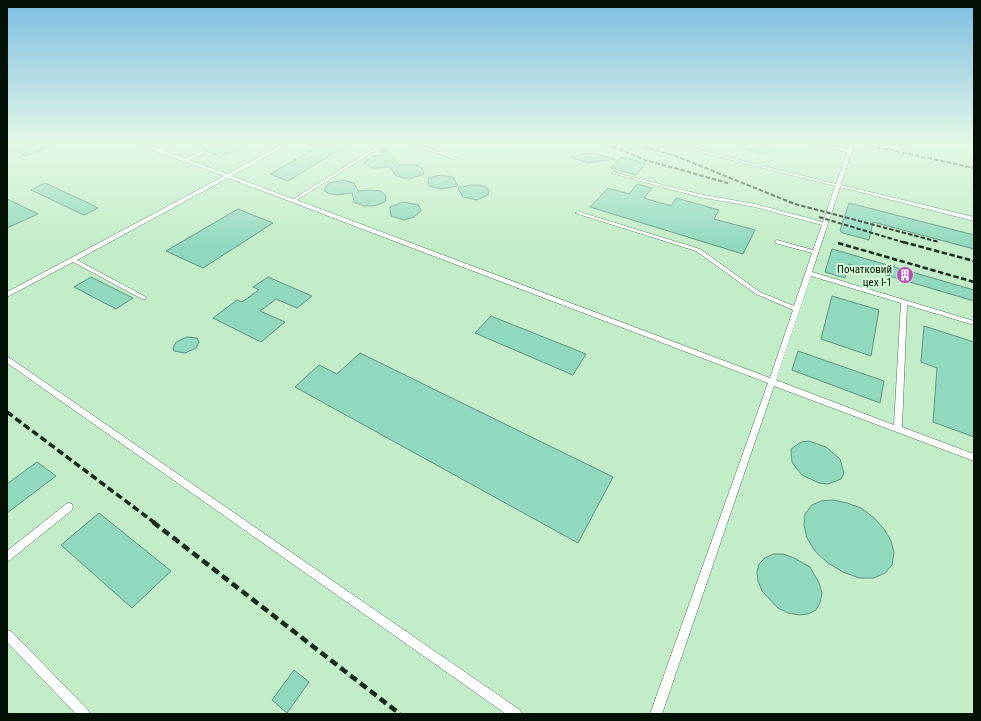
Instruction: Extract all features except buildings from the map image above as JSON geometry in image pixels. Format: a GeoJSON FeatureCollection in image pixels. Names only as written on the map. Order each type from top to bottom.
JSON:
{"type":"FeatureCollection","features":[{"type":"Feature","properties":{"kind":"lane"},"geometry":{"type":"LineString","coordinates":[[7,296],[225,178]]}},
{"type":"Feature","properties":{"kind":"lane"},"geometry":{"type":"LineString","coordinates":[[232,178],[974,458]]}},
{"type":"Feature","properties":{"kind":"lane"},"geometry":{"type":"LineString","coordinates":[[293,201],[330,178]]}},
{"type":"Feature","properties":{"kind":"lane"},"geometry":{"type":"LineString","coordinates":[[630,178],[699,196],[756,206],[824,224]]}},
{"type":"Feature","properties":{"kind":"lane"},"geometry":{"type":"LineString","coordinates":[[807,178],[974,219]]}},
{"type":"Feature","properties":{"kind":"lane"},"geometry":{"type":"LineString","coordinates":[[656,714],[772,381],[840,178]]}},
{"type":"Feature","properties":{"kind":"lane"},"geometry":{"type":"LineString","coordinates":[[578,213],[698,250],[758,293],[796,309]]}},
{"type":"Feature","properties":{"kind":"lane"},"geometry":{"type":"LineString","coordinates":[[777,242],[815,252]]}},
{"type":"Feature","properties":{"kind":"lane"},"geometry":{"type":"LineString","coordinates":[[72,260],[144,298]]}},
{"type":"Feature","properties":{"kind":"lane"},"geometry":{"type":"LineString","coordinates":[[808,272],[974,323]]}},
{"type":"Feature","properties":{"kind":"lane"},"geometry":{"type":"LineString","coordinates":[[898,429],[904,302]]}},
{"type":"Feature","properties":{"kind":"lane"},"geometry":{"type":"LineString","coordinates":[[7,359],[516,714]]}},
{"type":"Feature","properties":{"kind":"lane"},"geometry":{"type":"LineString","coordinates":[[7,557],[69,507]]}},
{"type":"Feature","properties":{"kind":"lane"},"geometry":{"type":"LineString","coordinates":[[7,635],[84,714]]}},
{"type":"Feature","properties":{"kind":"railway"},"geometry":{"type":"LineString","coordinates":[[709,178],[728,183]]}},
{"type":"Feature","properties":{"kind":"railway"},"geometry":{"type":"LineString","coordinates":[[729,178],[795,204],[939,242]]}},
{"type":"Feature","properties":{"kind":"railway"},"geometry":{"type":"LineString","coordinates":[[819,217],[906,243]]}},
{"type":"Feature","properties":{"kind":"railway"},"geometry":{"type":"LineString","coordinates":[[903,242],[974,261]]}},
{"type":"Feature","properties":{"kind":"railway"},"geometry":{"type":"LineString","coordinates":[[838,243],[974,282]]}},
{"type":"Feature","properties":{"kind":"railway"},"geometry":{"type":"LineString","coordinates":[[7,412],[155,523]]}},
{"type":"Feature","properties":{"kind":"railway"},"geometry":{"type":"LineString","coordinates":[[153,522],[400,714]]}},
{"type":"Feature","properties":{"kind":"place","name":"Початковий цех І-1"},"geometry":{"type":"Point","coordinates":[905,275]}}]}
